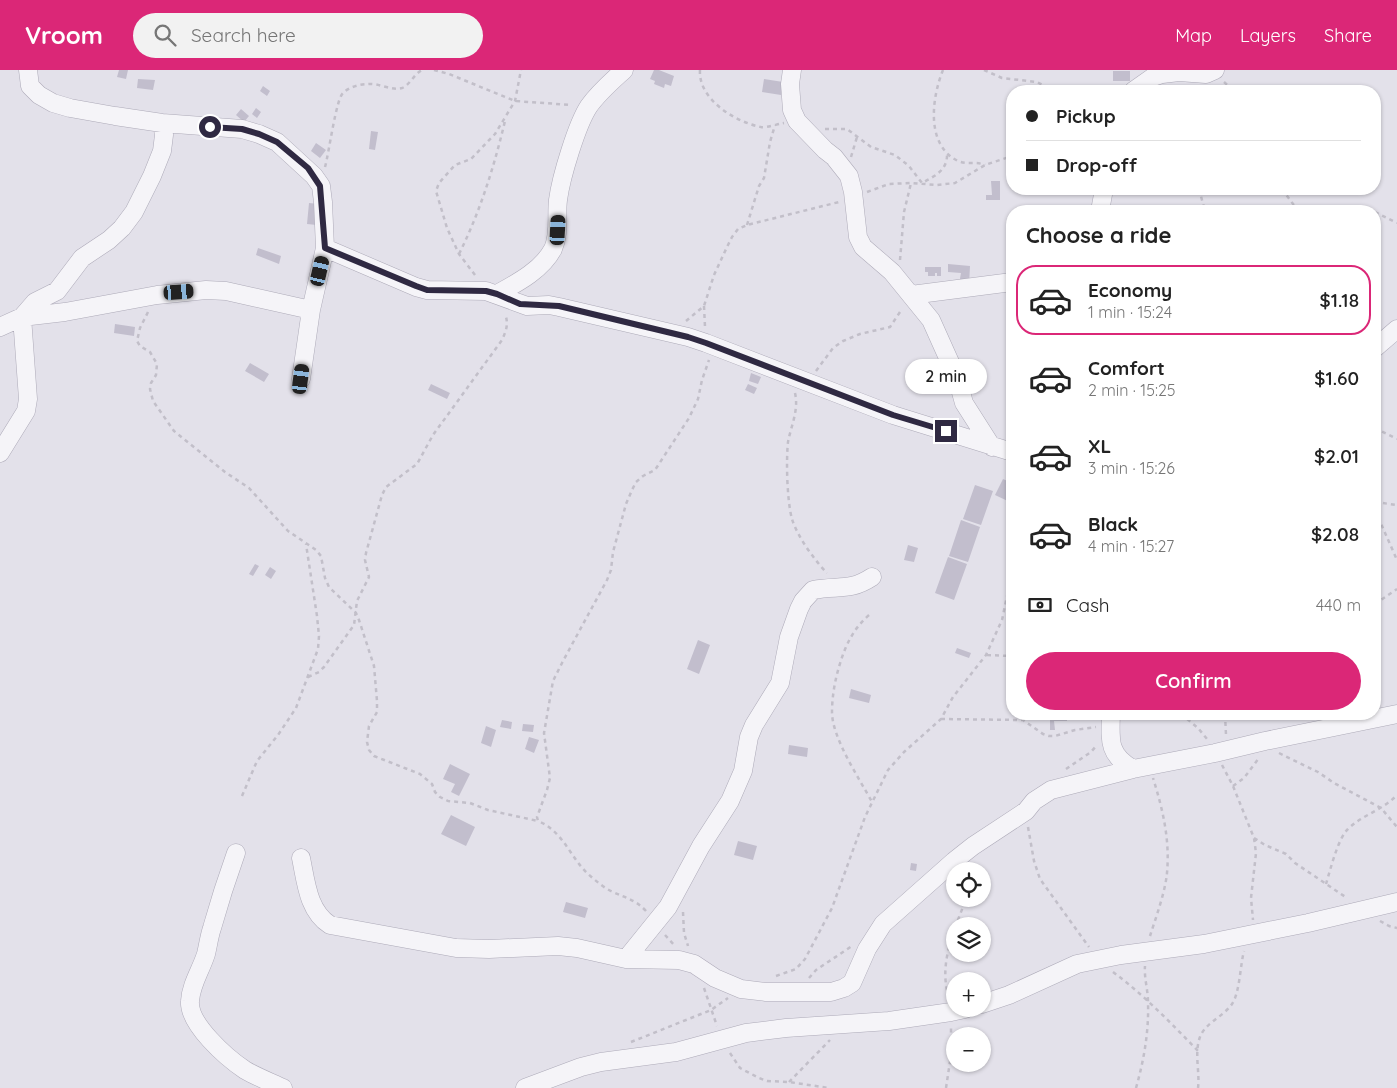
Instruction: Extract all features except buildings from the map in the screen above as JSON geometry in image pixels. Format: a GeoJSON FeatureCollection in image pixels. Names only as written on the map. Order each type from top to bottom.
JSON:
{"type":"FeatureCollection","features":[{"type":"Feature","properties":{"kind":"street"},"geometry":{"type":"LineString","coordinates":[[28,70],[30,86],[53,103],[70,108],[162,123],[242,129],[277,142],[314,176],[320,186],[324,211],[325,248],[311,310],[301,379]]}},
{"type":"Feature","properties":{"kind":"street"},"geometry":{"type":"LineString","coordinates":[[497,294],[538,268],[552,249],[558,230],[560,190],[576,136],[589,107],[598,95],[624,70]]}},
{"type":"Feature","properties":{"kind":"street"},"geometry":{"type":"LineString","coordinates":[[792,70],[790,84],[792,110],[797,121],[845,169],[851,183],[858,237],[863,246],[892,272],[931,320],[957,378],[964,403],[992,447]]}},
{"type":"Feature","properties":{"kind":"street"},"geometry":{"type":"LineString","coordinates":[[1141,85],[1153,77],[1177,71],[1206,74],[1215,70]]}},
{"type":"Feature","properties":{"kind":"street"},"geometry":{"type":"LineString","coordinates":[[0,453],[26,411],[28,399],[22,317],[35,302],[57,291],[82,258],[109,240],[122,228],[134,212],[162,151],[164,135],[162,123]]}},
{"type":"Feature","properties":{"kind":"street"},"geometry":{"type":"LineString","coordinates":[[325,248],[427,290],[474,290],[497,294],[528,306],[559,306],[672,333],[710,345],[802,387],[1006,450]]}},
{"type":"Feature","properties":{"kind":"street"},"geometry":{"type":"LineString","coordinates":[[911,295],[1006,283]]}},
{"type":"Feature","properties":{"kind":"street"},"geometry":{"type":"LineString","coordinates":[[0,327],[22,317],[65,312],[158,295],[206,290],[226,292],[311,310]]}},
{"type":"Feature","properties":{"kind":"street"},"geometry":{"type":"LineString","coordinates":[[1381,343],[1397,329]]}},
{"type":"Feature","properties":{"kind":"street"},"geometry":{"type":"LineString","coordinates":[[626,959],[668,907],[701,846],[737,788],[743,771],[749,737],[754,724],[780,683],[791,630],[803,601],[813,590],[851,587],[861,584],[872,577]]}},
{"type":"Feature","properties":{"kind":"street"},"geometry":{"type":"LineString","coordinates":[[1381,718],[1397,714]]}},
{"type":"Feature","properties":{"kind":"street"},"geometry":{"type":"LineString","coordinates":[[301,858],[315,910],[320,919],[330,925],[456,948],[489,949],[558,946],[626,959],[690,962],[715,978],[741,989],[796,993],[831,992],[852,983],[867,949],[883,924],[973,846],[1026,811],[1034,801],[1051,790],[1141,767],[1267,744],[1371,720]]}},
{"type":"Feature","properties":{"kind":"street"},"geometry":{"type":"LineString","coordinates":[[1110,722],[1112,744],[1116,755],[1122,762],[1141,767]]}},
{"type":"Feature","properties":{"kind":"street"},"geometry":{"type":"LineString","coordinates":[[236,852],[222,892],[202,966],[191,991],[189,1003],[196,1023],[223,1051],[243,1069],[282,1088]]}},
{"type":"Feature","properties":{"kind":"street"},"geometry":{"type":"LineString","coordinates":[[991,1001],[1016,992],[1058,971],[1097,959],[1204,944],[1397,902]]}},
{"type":"Feature","properties":{"kind":"street"},"geometry":{"type":"LineString","coordinates":[[525,1088],[600,1062],[676,1052],[746,1033],[786,1028],[889,1021],[946,1013]]}},
{"type":"Feature","properties":{"kind":"path"},"geometry":{"type":"LineString","coordinates":[[320,186],[328,155],[336,104],[343,92],[361,84],[374,83],[396,89],[401,88],[422,70]]}},
{"type":"Feature","properties":{"kind":"path"},"geometry":{"type":"LineString","coordinates":[[434,70],[449,74],[515,101],[589,107]]}},
{"type":"Feature","properties":{"kind":"path"},"geometry":{"type":"LineString","coordinates":[[480,280],[468,268],[459,254],[436,191],[448,172],[459,162],[471,159],[495,134],[515,101],[521,70]]}},
{"type":"Feature","properties":{"kind":"path"},"geometry":{"type":"LineString","coordinates":[[700,70],[702,86],[711,99],[726,112],[744,122],[763,128],[797,121]]}},
{"type":"Feature","properties":{"kind":"path"},"geometry":{"type":"LineString","coordinates":[[943,70],[936,90],[935,131],[947,153],[959,161],[979,162],[985,165]]}},
{"type":"Feature","properties":{"kind":"path"},"geometry":{"type":"LineString","coordinates":[[984,70],[1002,78],[1037,82],[1043,85]]}},
{"type":"Feature","properties":{"kind":"path"},"geometry":{"type":"LineString","coordinates":[[459,254],[477,216],[505,117]]}},
{"type":"Feature","properties":{"kind":"path"},"geometry":{"type":"LineString","coordinates":[[747,225],[759,186],[764,178],[775,125]]}},
{"type":"Feature","properties":{"kind":"path"},"geometry":{"type":"LineString","coordinates":[[824,130],[847,128],[871,148],[895,155],[908,166],[922,184]]}},
{"type":"Feature","properties":{"kind":"path"},"geometry":{"type":"LineString","coordinates":[[922,184],[945,166],[947,153]]}},
{"type":"Feature","properties":{"kind":"path"},"geometry":{"type":"LineString","coordinates":[[538,821],[537,817],[548,790],[550,778],[544,733],[553,681],[607,580],[624,513],[636,482],[643,476],[656,470],[689,418],[698,399],[710,345],[704,306],[714,275],[732,236],[747,225],[853,199],[889,184],[937,185],[955,183],[985,165],[1006,158]]}},
{"type":"Feature","properties":{"kind":"path"},"geometry":{"type":"LineString","coordinates":[[900,261],[904,212],[911,183]]}},
{"type":"Feature","properties":{"kind":"path"},"geometry":{"type":"LineString","coordinates":[[1381,214],[1397,223]]}},
{"type":"Feature","properties":{"kind":"path"},"geometry":{"type":"LineString","coordinates":[[308,677],[319,672],[352,630],[357,601],[369,577],[365,560],[366,553],[382,495],[386,487],[417,464],[433,434],[502,340],[507,329],[507,319],[497,294]]}},
{"type":"Feature","properties":{"kind":"path"},"geometry":{"type":"LineString","coordinates":[[158,295],[143,320],[137,341],[140,346],[150,352],[158,364],[150,389],[154,401],[174,431],[225,472],[249,488],[288,531],[316,550],[321,556],[325,578],[329,587],[356,613],[374,666],[377,706],[369,726],[367,742],[369,750],[374,756],[420,774],[432,784],[435,792],[440,797],[448,801],[470,803],[488,810],[538,821],[547,825],[558,835],[579,864],[602,886],[636,901],[690,962]]}},
{"type":"Feature","properties":{"kind":"path"},"geometry":{"type":"LineString","coordinates":[[837,588],[830,576],[820,566],[792,518],[789,493],[788,444],[796,407],[802,387],[833,348],[860,334],[890,327],[911,295]]}},
{"type":"Feature","properties":{"kind":"path"},"geometry":{"type":"LineString","coordinates":[[672,333],[704,306]]}},
{"type":"Feature","properties":{"kind":"path"},"geometry":{"type":"LineString","coordinates":[[1381,431],[1397,439]]}},
{"type":"Feature","properties":{"kind":"path"},"geometry":{"type":"LineString","coordinates":[[1381,503],[1397,505]]}},
{"type":"Feature","properties":{"kind":"path"},"geometry":{"type":"LineString","coordinates":[[1381,524],[1397,560]]}},
{"type":"Feature","properties":{"kind":"path"},"geometry":{"type":"LineString","coordinates":[[242,796],[257,761],[296,708],[318,649],[319,636],[306,544]]}},
{"type":"Feature","properties":{"kind":"path"},"geometry":{"type":"LineString","coordinates":[[1381,600],[1397,589]]}},
{"type":"Feature","properties":{"kind":"path"},"geometry":{"type":"LineString","coordinates":[[769,978],[796,969],[805,959],[832,908],[857,837],[882,780],[894,762],[941,719],[953,697],[986,655],[1002,620],[1006,601]]}},
{"type":"Feature","properties":{"kind":"path"},"geometry":{"type":"LineString","coordinates":[[869,615],[858,624],[844,650],[838,670],[832,713],[841,744],[872,802]]}},
{"type":"Feature","properties":{"kind":"path"},"geometry":{"type":"LineString","coordinates":[[986,655],[1006,656]]}},
{"type":"Feature","properties":{"kind":"path"},"geometry":{"type":"LineString","coordinates":[[941,719],[1006,720]]}},
{"type":"Feature","properties":{"kind":"path"},"geometry":{"type":"LineString","coordinates":[[1023,720],[1043,734],[1055,736],[1110,722]]}},
{"type":"Feature","properties":{"kind":"path"},"geometry":{"type":"LineString","coordinates":[[1188,720],[1219,752],[1254,838],[1256,852],[1250,898],[1253,921],[1244,949],[1234,1001],[1225,1013],[1203,1030],[1198,1042],[1198,1088]]}},
{"type":"Feature","properties":{"kind":"path"},"geometry":{"type":"LineString","coordinates":[[1219,752],[1226,742],[1225,720]]}},
{"type":"Feature","properties":{"kind":"path"},"geometry":{"type":"LineString","coordinates":[[1060,773],[1091,752],[1110,722]]}},
{"type":"Feature","properties":{"kind":"path"},"geometry":{"type":"LineString","coordinates":[[1233,786],[1248,773],[1267,744],[1290,760],[1318,772],[1334,783],[1381,808],[1397,827]]}},
{"type":"Feature","properties":{"kind":"path"},"geometry":{"type":"LineString","coordinates":[[1136,1088],[1148,1036],[1148,1000],[1144,974],[1146,952],[1167,875],[1168,857],[1167,830],[1163,809],[1141,767]]}},
{"type":"Feature","properties":{"kind":"path"},"geometry":{"type":"LineString","coordinates":[[1326,884],[1334,858],[1347,829],[1381,808],[1397,795]]}},
{"type":"Feature","properties":{"kind":"path"},"geometry":{"type":"LineString","coordinates":[[1026,811],[1031,845],[1040,878],[1097,959],[1148,1000],[1198,1050]]}},
{"type":"Feature","properties":{"kind":"path"},"geometry":{"type":"LineString","coordinates":[[1254,838],[1264,845],[1286,854],[1295,863],[1363,909]]}},
{"type":"Feature","properties":{"kind":"path"},"geometry":{"type":"LineString","coordinates":[[946,986],[945,970],[952,935],[963,907]]}},
{"type":"Feature","properties":{"kind":"path"},"geometry":{"type":"LineString","coordinates":[[796,993],[816,970],[855,944]]}},
{"type":"Feature","properties":{"kind":"path"},"geometry":{"type":"LineString","coordinates":[[703,986],[721,1039],[740,1068],[749,1074],[767,1081],[829,1088]]}},
{"type":"Feature","properties":{"kind":"path"},"geometry":{"type":"LineString","coordinates":[[626,1045],[711,1010],[741,989]]}},
{"type":"Feature","properties":{"kind":"path"},"geometry":{"type":"LineString","coordinates":[[946,1088],[957,1017]]}},
{"type":"Feature","properties":{"kind":"path"},"geometry":{"type":"LineString","coordinates":[[789,1082],[827,1044],[840,1025]]}},
{"type":"Feature","properties":{"kind":"route"},"geometry":{"type":"LineString","coordinates":[[210,127],[242,129],[277,142],[308,168],[320,186],[323,202],[325,248],[416,286],[427,290],[486,291],[528,306],[559,306],[688,337],[893,415],[946,431]]}}]}
